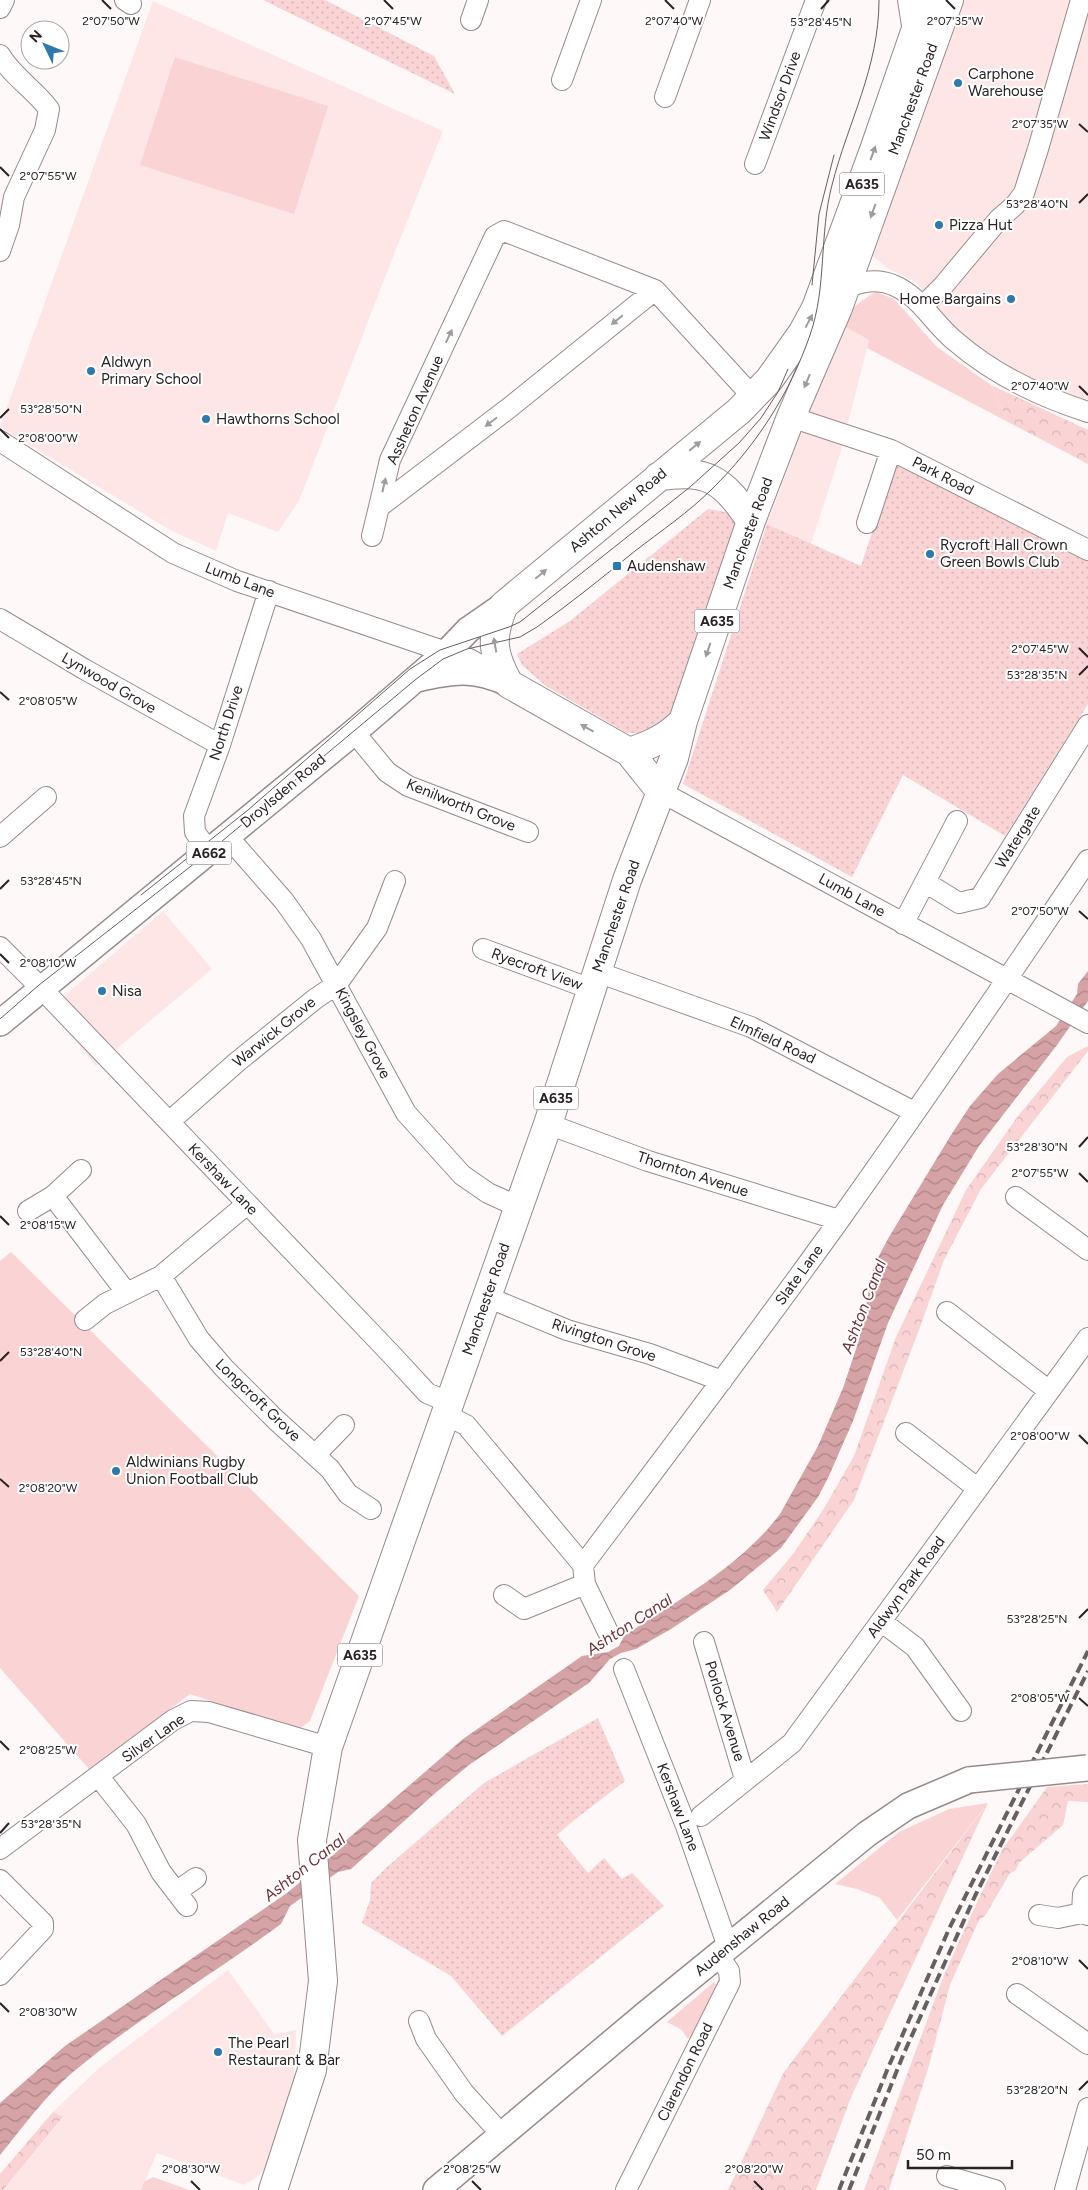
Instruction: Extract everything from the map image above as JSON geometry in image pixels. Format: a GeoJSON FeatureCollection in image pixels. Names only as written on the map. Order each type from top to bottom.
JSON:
{"type":"FeatureCollection","features":[{"type":"Feature","properties":{"kind":"highway","name":"Manchester Road"},"geometry":{"type":"LineString","coordinates":[[783,362],[816,308],[926,0]]}},
{"type":"Feature","properties":{"kind":"highway","name":"Manchester Road"},"geometry":{"type":"LineString","coordinates":[[273,2190],[312,2070],[323,1981],[317,1926],[312,1840],[328,1748],[548,1124],[628,880],[674,758],[683,721],[751,521],[791,417],[845,287],[949,0]]}},
{"type":"Feature","properties":{"kind":"highway","name":"Ashton New Road"},"geometry":{"type":"LineString","coordinates":[[504,605],[754,397],[783,362]]}},
{"type":"Feature","properties":{"kind":"highway"},"geometry":{"type":"LineString","coordinates":[[754,397],[791,417]]}},
{"type":"Feature","properties":{"kind":"highway"},"geometry":{"type":"LineString","coordinates":[[658,477],[675,474],[703,475],[711,478],[733,497],[751,521]]}},
{"type":"Feature","properties":{"kind":"highway","name":"A635"},"geometry":{"type":"LineString","coordinates":[[504,605],[494,632],[494,644],[504,681]]}},
{"type":"Feature","properties":{"kind":"highway","name":"Lumb Lane"},"geometry":{"type":"LineString","coordinates":[[504,681],[629,752],[661,792]]}},
{"type":"Feature","properties":{"kind":"highway","name":"A635"},"geometry":{"type":"LineString","coordinates":[[629,752],[647,746],[671,734],[683,721]]}},
{"type":"Feature","properties":{"kind":"main road","name":"Ashton New Road"},"geometry":{"type":"LineString","coordinates":[[448,651],[474,626],[504,605]]}},
{"type":"Feature","properties":{"kind":"main road","name":"Droylsden Road"},"geometry":{"type":"LineString","coordinates":[[0,1023],[354,732],[448,651]]}},
{"type":"Feature","properties":{"kind":"main road","name":"Lumb Lane"},"geometry":{"type":"LineString","coordinates":[[415,680],[463,670],[504,681]]}},
{"type":"Feature","properties":{"kind":"main road","name":"Audenshaw Road"},"geometry":{"type":"LineString","coordinates":[[436,2190],[723,1951],[867,1834],[908,1806],[969,1780],[1087,1768]]}},
{"type":"Feature","properties":{"kind":"street"},"geometry":{"type":"LineString","coordinates":[[0,8],[4,0]]}},
{"type":"Feature","properties":{"kind":"street"},"geometry":{"type":"LineString","coordinates":[[471,20],[478,0]]}},
{"type":"Feature","properties":{"kind":"street"},"geometry":{"type":"LineString","coordinates":[[562,80],[592,0]]}},
{"type":"Feature","properties":{"kind":"street"},"geometry":{"type":"LineString","coordinates":[[665,97],[700,0]]}},
{"type":"Feature","properties":{"kind":"street","name":"Windsor Drive"},"geometry":{"type":"LineString","coordinates":[[755,164],[816,0]]}},
{"type":"Feature","properties":{"kind":"street"},"geometry":{"type":"LineString","coordinates":[[908,0],[913,36]]}},
{"type":"Feature","properties":{"kind":"street"},"geometry":{"type":"LineString","coordinates":[[922,306],[943,286],[999,218],[1015,205],[1024,193],[1081,0]]}},
{"type":"Feature","properties":{"kind":"street"},"geometry":{"type":"LineString","coordinates":[[0,55],[11,70],[37,93],[49,108],[45,130],[14,197],[9,225],[0,251]]}},
{"type":"Feature","properties":{"kind":"street","name":"Assheton Avenue"},"geometry":{"type":"LineString","coordinates":[[379,507],[390,460],[495,236],[504,230],[655,290],[754,397]]}},
{"type":"Feature","properties":{"kind":"street"},"geometry":{"type":"LineString","coordinates":[[845,287],[870,281],[893,285],[910,295],[948,336],[973,355],[1024,385],[1088,412]]}},
{"type":"Feature","properties":{"kind":"street","name":"Assheton Avenue"},"geometry":{"type":"LineString","coordinates":[[379,507],[509,408],[655,290]]}},
{"type":"Feature","properties":{"kind":"street","name":"Park Road"},"geometry":{"type":"LineString","coordinates":[[791,417],[891,450],[1088,550]]}},
{"type":"Feature","properties":{"kind":"street","name":"Lumb Lane"},"geometry":{"type":"LineString","coordinates":[[0,441],[172,553],[237,581],[448,651],[479,663],[504,681]]}},
{"type":"Feature","properties":{"kind":"street"},"geometry":{"type":"LineString","coordinates":[[867,523],[891,450]]}},
{"type":"Feature","properties":{"kind":"street"},"geometry":{"type":"LineString","coordinates":[[372,536],[379,507]]}},
{"type":"Feature","properties":{"kind":"street","name":"North Drive"},"geometry":{"type":"LineString","coordinates":[[218,844],[195,832],[194,816],[220,745],[269,591]]}},
{"type":"Feature","properties":{"kind":"street","name":"Lynwood Grove"},"geometry":{"type":"LineString","coordinates":[[0,619],[84,669],[220,745]]}},
{"type":"Feature","properties":{"kind":"street","name":"Watergate"},"geometry":{"type":"LineString","coordinates":[[925,882],[959,903],[980,898],[1088,725]]}},
{"type":"Feature","properties":{"kind":"street","name":"Kenilworth Grove"},"geometry":{"type":"LineString","coordinates":[[354,732],[386,772],[408,786],[528,832]]}},
{"type":"Feature","properties":{"kind":"street","name":"Lumb Lane"},"geometry":{"type":"LineString","coordinates":[[661,792],[1088,1023]]}},
{"type":"Feature","properties":{"kind":"street"},"geometry":{"type":"LineString","coordinates":[[0,836],[46,798]]}},
{"type":"Feature","properties":{"kind":"street"},"geometry":{"type":"LineString","coordinates":[[903,924],[956,821]]}},
{"type":"Feature","properties":{"kind":"street","name":"Kingsley Grove"},"geometry":{"type":"LineString","coordinates":[[218,844],[284,901],[311,939],[406,1113],[462,1175],[488,1193],[519,1207]]}},
{"type":"Feature","properties":{"kind":"street"},"geometry":{"type":"LineString","coordinates":[[1007,980],[1088,860]]}},
{"type":"Feature","properties":{"kind":"street","name":"Warwick Grove"},"geometry":{"type":"LineString","coordinates":[[169,1122],[237,1062],[315,999],[337,984],[377,928],[395,882]]}},
{"type":"Feature","properties":{"kind":"street","name":"Kershaw Lane"},"geometry":{"type":"LineString","coordinates":[[0,947],[42,988],[427,1393],[466,1425],[584,1574],[608,1632]]}},
{"type":"Feature","properties":{"kind":"street","name":"Ryecroft View"},"geometry":{"type":"LineString","coordinates":[[483,949],[594,980]]}},
{"type":"Feature","properties":{"kind":"street","name":"Elmfield Road"},"geometry":{"type":"LineString","coordinates":[[594,980],[751,1027],[914,1112]]}},
{"type":"Feature","properties":{"kind":"street","name":"Slate Lane"},"geometry":{"type":"LineString","coordinates":[[584,1574],[839,1220],[1007,980]]}},
{"type":"Feature","properties":{"kind":"street","name":"Thornton Avenue"},"geometry":{"type":"LineString","coordinates":[[548,1124],[648,1161],[839,1220]]}},
{"type":"Feature","properties":{"kind":"street"},"geometry":{"type":"LineString","coordinates":[[28,1211],[53,1196],[81,1170]]}},
{"type":"Feature","properties":{"kind":"street"},"geometry":{"type":"LineString","coordinates":[[53,1196],[126,1292]]}},
{"type":"Feature","properties":{"kind":"street"},"geometry":{"type":"LineString","coordinates":[[1016,1197],[1088,1250]]}},
{"type":"Feature","properties":{"kind":"street"},"geometry":{"type":"LineString","coordinates":[[85,1320],[105,1304],[161,1276],[247,1204]]}},
{"type":"Feature","properties":{"kind":"street","name":"Longcroft Grove"},"geometry":{"type":"LineString","coordinates":[[161,1276],[199,1338],[224,1368],[276,1420],[330,1469],[348,1494],[371,1509]]}},
{"type":"Feature","properties":{"kind":"street","name":"Rivington Grove"},"geometry":{"type":"LineString","coordinates":[[487,1297],[567,1330],[650,1354],[722,1380]]}},
{"type":"Feature","properties":{"kind":"street"},"geometry":{"type":"LineString","coordinates":[[947,1312],[1049,1391]]}},
{"type":"Feature","properties":{"kind":"street","name":"Aldwyn Park Road"},"geometry":{"type":"LineString","coordinates":[[701,1816],[792,1743],[1088,1338]]}},
{"type":"Feature","properties":{"kind":"street"},"geometry":{"type":"LineString","coordinates":[[315,1455],[344,1425]]}},
{"type":"Feature","properties":{"kind":"street"},"geometry":{"type":"LineString","coordinates":[[906,1433],[977,1488]]}},
{"type":"Feature","properties":{"kind":"street"},"geometry":{"type":"LineString","coordinates":[[504,1595],[524,1609],[584,1574]]}},
{"type":"Feature","properties":{"kind":"street"},"geometry":{"type":"LineString","coordinates":[[882,1622],[915,1647],[961,1711]]}},
{"type":"Feature","properties":{"kind":"street","name":"Porlock Avenue"},"geometry":{"type":"LineString","coordinates":[[704,1642],[746,1779]]}},
{"type":"Feature","properties":{"kind":"street","name":"Kershaw Lane"},"geometry":{"type":"LineString","coordinates":[[624,1669],[702,1869],[723,1951]]}},
{"type":"Feature","properties":{"kind":"street","name":"Silver Lane"},"geometry":{"type":"LineString","coordinates":[[0,1848],[173,1720],[191,1711],[209,1712],[328,1748]]}},
{"type":"Feature","properties":{"kind":"street"},"geometry":{"type":"LineString","coordinates":[[98,1777],[136,1824],[162,1872],[182,1899],[196,1878]]}},
{"type":"Feature","properties":{"kind":"street"},"geometry":{"type":"LineString","coordinates":[[0,1880],[44,1926],[18,1958],[0,1975]]}},
{"type":"Feature","properties":{"kind":"street"},"geometry":{"type":"LineString","coordinates":[[1039,1915],[1058,1918],[1085,1914],[1083,1894],[1088,1886]]}},
{"type":"Feature","properties":{"kind":"street","name":"Clarendon Road"},"geometry":{"type":"LineString","coordinates":[[626,2190],[730,1982],[730,1971],[723,1951]]}},
{"type":"Feature","properties":{"kind":"street"},"geometry":{"type":"LineString","coordinates":[[1017,1994],[1088,2044]]}},
{"type":"Feature","properties":{"kind":"street"},"geometry":{"type":"LineString","coordinates":[[418,2036],[464,2094],[502,2135]]}},
{"type":"Feature","properties":{"kind":"street"},"geometry":{"type":"LineString","coordinates":[[1064,2190],[1088,2108]]}},
{"type":"Feature","properties":{"kind":"street"},"geometry":{"type":"LineString","coordinates":[[948,2181],[995,2190]]}},
{"type":"Feature","properties":{"kind":"shaded area"},"geometry":{"type":"Polygon","coordinates":[[[955,0],[1088,0],[1088,401],[1041,384],[961,337],[916,282],[887,268],[870,254],[955,0]]]}},
{"type":"Feature","properties":{"kind":"shaded area"},"geometry":{"type":"Polygon","coordinates":[[[153,1],[443,131],[299,501],[278,532],[228,513],[216,551],[170,530],[0,427],[153,1]]]}},
{"type":"Feature","properties":{"kind":"shaded area"},"geometry":{"type":"Polygon","coordinates":[[[842,325],[869,340],[840,454],[811,544],[767,524],[842,325]]]}},
{"type":"Feature","properties":{"kind":"shaded area"},"geometry":{"type":"Polygon","coordinates":[[[163,911],[212,969],[96,1066],[49,1009],[163,911]]]}},
{"type":"Feature","properties":{"kind":"shaded area"},"geometry":{"type":"Polygon","coordinates":[[[228,1970],[274,2034],[296,2030],[294,2086],[263,2171],[256,2178],[244,2185],[157,2153],[141,2190],[3,2190],[63,2118],[53,2112],[99,2068],[228,1970]]]}},
{"type":"Feature","properties":{"kind":"green space"},"geometry":{"type":"Polygon","coordinates":[[[263,0],[325,0],[434,56],[455,94],[263,0]]]}},
{"type":"Feature","properties":{"kind":"green space"},"geometry":{"type":"Polygon","coordinates":[[[175,57],[328,106],[294,214],[140,165],[175,57]]]}},
{"type":"Feature","properties":{"kind":"green space"},"geometry":{"type":"Polygon","coordinates":[[[876,292],[894,299],[937,347],[991,385],[1008,422],[867,348],[869,340],[842,325],[848,314],[856,306],[876,292]]]}},
{"type":"Feature","properties":{"kind":"green space"},"geometry":{"type":"Polygon","coordinates":[[[991,385],[1088,430],[1088,464],[1008,422],[991,385]]]}},
{"type":"Feature","properties":{"kind":"green space"},"geometry":{"type":"Polygon","coordinates":[[[895,462],[1088,558],[1088,704],[1005,836],[903,775],[852,877],[683,784],[767,524],[861,566],[895,462]]]}},
{"type":"Feature","properties":{"kind":"green space"},"geometry":{"type":"Polygon","coordinates":[[[708,509],[726,512],[738,526],[676,713],[645,733],[627,733],[546,686],[522,665],[517,654],[570,621],[708,509]]]}},
{"type":"Feature","properties":{"kind":"green space"},"geometry":{"type":"Polygon","coordinates":[[[1088,1046],[1088,1051],[981,1189],[944,1260],[854,1500],[777,1612],[763,1590],[793,1554],[823,1510],[854,1456],[896,1337],[966,1190],[1018,1116],[1067,1057],[1088,1046]]]}},
{"type":"Feature","properties":{"kind":"green space","name":"Aldwinians Rugby Union Football Club"},"geometry":{"type":"Polygon","coordinates":[[[11,1252],[359,1596],[310,1721],[298,1730],[190,1694],[89,1769],[0,1668],[0,1261],[11,1252]]]}},
{"type":"Feature","properties":{"kind":"green space"},"geometry":{"type":"Polygon","coordinates":[[[598,1718],[625,1781],[557,1835],[588,1873],[604,1858],[622,1879],[632,1873],[664,1906],[502,2036],[451,1976],[362,1923],[370,1900],[371,1883],[484,1783],[598,1718]]]}},
{"type":"Feature","properties":{"kind":"green space"},"geometry":{"type":"Polygon","coordinates":[[[1088,1784],[1088,1802],[1068,1801],[1063,1825],[1019,1863],[1015,1871],[1010,1873],[985,1916],[979,1920],[950,1985],[928,2069],[889,2190],[864,2190],[944,1975],[1002,1850],[1047,1787],[1088,1784]]]}},
{"type":"Feature","properties":{"kind":"green space"},"geometry":{"type":"Polygon","coordinates":[[[988,1803],[897,1920],[880,1898],[857,1889],[835,1884],[899,1832],[949,1809],[988,1803]]]}},
{"type":"Feature","properties":{"kind":"green space"},"geometry":{"type":"Polygon","coordinates":[[[988,1803],[852,2095],[816,2190],[728,2190],[784,2072],[988,1803]]]}},
{"type":"Feature","properties":{"kind":"green space"},"geometry":{"type":"Polygon","coordinates":[[[714,1982],[717,1985],[691,2038],[687,2038],[682,2030],[667,2022],[714,1982]]]}},
{"type":"Feature","properties":{"kind":"green space"},"geometry":{"type":"Polygon","coordinates":[[[53,2112],[63,2117],[3,2190],[0,2190],[0,2174],[53,2112]]]}},
{"type":"Feature","properties":{"kind":"green space"},"geometry":{"type":"Polygon","coordinates":[[[153,2177],[189,2190],[141,2190],[144,2182],[153,2177]]]}},
{"type":"Feature","properties":{"kind":"water"},"geometry":{"type":"Polygon","coordinates":[[[1088,971],[1088,1001],[1057,1045],[979,1146],[943,1205],[888,1323],[853,1421],[828,1478],[818,1497],[781,1548],[730,1590],[671,1629],[636,1649],[621,1653],[610,1659],[589,1683],[469,1765],[351,1869],[338,1872],[290,1906],[281,1924],[98,2052],[53,2091],[0,2155],[0,2103],[65,2046],[287,1893],[338,1851],[343,1843],[463,1739],[582,1656],[608,1652],[619,1646],[624,1636],[727,1567],[764,1533],[780,1514],[818,1446],[843,1388],[859,1340],[874,1265],[889,1237],[970,1106],[998,1074],[1056,1026],[1077,994],[1078,984],[1088,971]]]}},
{"type":"Feature","properties":{"kind":"tram line"},"geometry":{"type":"LineString","coordinates":[[0,1019],[39,985],[209,852],[415,680],[443,659],[467,649],[520,637],[537,627],[684,513],[703,497],[743,455],[782,398],[802,357],[810,335],[819,298],[828,204],[832,185],[874,49],[878,25],[879,0]]}},
{"type":"Feature","properties":{"kind":"tram line"},"geometry":{"type":"LineString","coordinates":[[812,285],[819,214],[834,155]]}},
{"type":"Feature","properties":{"kind":"tram line"},"geometry":{"type":"LineString","coordinates":[[141,895],[248,810],[410,669],[440,650],[520,622],[690,487],[739,443],[761,418],[778,392],[788,369]]}},
{"type":"Feature","properties":{"kind":"railway"},"geometry":{"type":"LineString","coordinates":[[839,2190],[888,2068],[949,1929],[1088,1651]]}},
{"type":"Feature","properties":{"kind":"railway"},"geometry":{"type":"LineString","coordinates":[[849,2190],[904,2053],[975,1896],[1088,1671]]}},
{"type":"Feature","properties":{"kind":"place","name":"Carphone Warehouse"},"geometry":{"type":"Point","coordinates":[958,83]}},
{"type":"Feature","properties":{"kind":"place","name":"Pizza Hut"},"geometry":{"type":"Point","coordinates":[939,225]}},
{"type":"Feature","properties":{"kind":"place","name":"Home Bargains"},"geometry":{"type":"Point","coordinates":[1011,299]}},
{"type":"Feature","properties":{"kind":"place","name":"Aldwyn Primary School"},"geometry":{"type":"Point","coordinates":[91,371]}},
{"type":"Feature","properties":{"kind":"place","name":"Hawthorns School"},"geometry":{"type":"Point","coordinates":[206,419]}},
{"type":"Feature","properties":{"kind":"place","name":"Rycroft Hall Crown Green Bowls Club"},"geometry":{"type":"Point","coordinates":[930,554]}},
{"type":"Feature","properties":{"kind":"place","name":"Audenshaw"},"geometry":{"type":"Point","coordinates":[617,566]}},
{"type":"Feature","properties":{"kind":"place","name":"Nisa"},"geometry":{"type":"Point","coordinates":[102,991]}},
{"type":"Feature","properties":{"kind":"place","name":"Aldwinians Rugby Union Football Club"},"geometry":{"type":"Point","coordinates":[116,1471]}},
{"type":"Feature","properties":{"kind":"place","name":"The Pearl Restaurant & Bar"},"geometry":{"type":"Point","coordinates":[218,2052]}},
{"type":"Feature","properties":{"kind":"water label","name":"Ashton Canal"},"geometry":{"type":"Point","coordinates":[863,1306]}},
{"type":"Feature","properties":{"kind":"water label","name":"Ashton Canal"},"geometry":{"type":"Point","coordinates":[629,1624]}},
{"type":"Feature","properties":{"kind":"water label","name":"Ashton Canal"},"geometry":{"type":"Point","coordinates":[304,1867]}}]}
